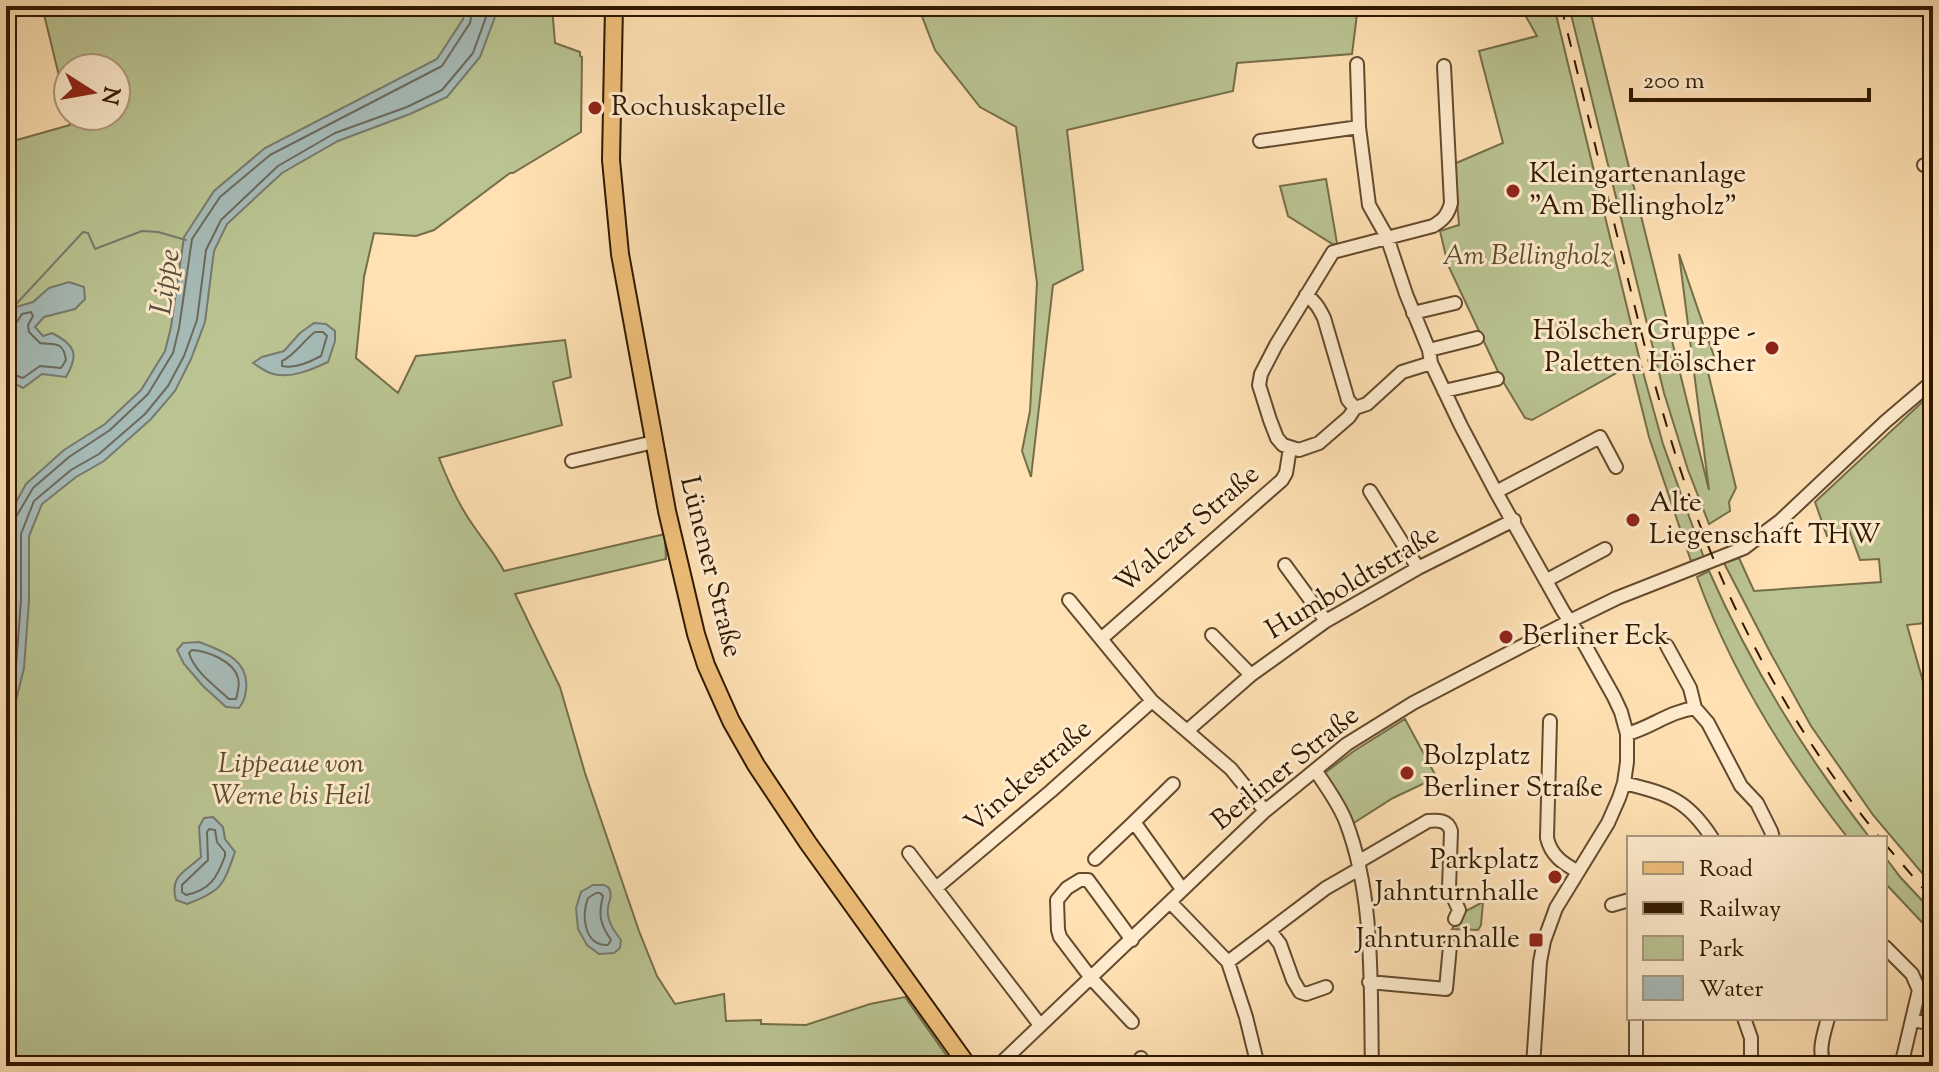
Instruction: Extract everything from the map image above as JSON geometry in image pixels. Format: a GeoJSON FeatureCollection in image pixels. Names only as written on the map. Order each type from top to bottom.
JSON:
{"type":"FeatureCollection","features":[{"type":"Feature","properties":{"kind":"main road","name":"Lünener Straße"},"geometry":{"type":"LineString","coordinates":[[614,6],[611,112],[620,254],[667,511],[706,665],[731,721],[756,765],[808,843],[968,1066]]}},
{"type":"Feature","properties":{"kind":"street"},"geometry":{"type":"LineString","coordinates":[[1357,64],[1359,127],[1369,205],[1387,237],[1444,391],[1496,492],[1614,697],[1627,734],[1624,783],[1608,823],[1553,916],[1542,950],[1533,1066]]}},
{"type":"Feature","properties":{"kind":"street"},"geometry":{"type":"LineString","coordinates":[[1444,66],[1449,212],[1433,226],[1333,252],[1265,364],[1259,385],[1277,438],[1283,445],[1299,450],[1319,443],[1355,408],[1367,404],[1402,372],[1430,356],[1477,338]]}},
{"type":"Feature","properties":{"kind":"street"},"geometry":{"type":"LineString","coordinates":[[1260,141],[1359,127]]}},
{"type":"Feature","properties":{"kind":"street"},"geometry":{"type":"LineString","coordinates":[[1306,295],[1319,307],[1324,318],[1348,400],[1355,408]]}},
{"type":"Feature","properties":{"kind":"street"},"geometry":{"type":"LineString","coordinates":[[1413,313],[1455,303]]}},
{"type":"Feature","properties":{"kind":"street"},"geometry":{"type":"LineString","coordinates":[[1444,391],[1497,379]]}},
{"type":"Feature","properties":{"kind":"street","name":"Berliner Straße"},"geometry":{"type":"LineString","coordinates":[[998,1066],[1265,811],[1347,744],[1413,703],[1570,621],[1617,598],[1744,548],[1780,521],[1933,381]]}},
{"type":"Feature","properties":{"kind":"street"},"geometry":{"type":"LineString","coordinates":[[1496,492],[1600,437],[1616,467]]}},
{"type":"Feature","properties":{"kind":"street"},"geometry":{"type":"LineString","coordinates":[[572,461],[654,442]]}},
{"type":"Feature","properties":{"kind":"street","name":"Walczer Straße"},"geometry":{"type":"LineString","coordinates":[[1101,639],[1282,480],[1290,448]]}},
{"type":"Feature","properties":{"kind":"street"},"geometry":{"type":"LineString","coordinates":[[1370,491],[1418,568]]}},
{"type":"Feature","properties":{"kind":"street","name":"Humboldtstraße"},"geometry":{"type":"LineString","coordinates":[[1188,730],[1251,675],[1326,621],[1418,568],[1514,520]]}},
{"type":"Feature","properties":{"kind":"street"},"geometry":{"type":"LineString","coordinates":[[1547,580],[1605,549]]}},
{"type":"Feature","properties":{"kind":"street"},"geometry":{"type":"LineString","coordinates":[[1285,565],[1326,621]]}},
{"type":"Feature","properties":{"kind":"street"},"geometry":{"type":"LineString","coordinates":[[1069,600],[1152,701],[1231,769],[1265,811]]}},
{"type":"Feature","properties":{"kind":"street"},"geometry":{"type":"LineString","coordinates":[[1212,635],[1251,675]]}},
{"type":"Feature","properties":{"kind":"street"},"geometry":{"type":"LineString","coordinates":[[1667,646],[1690,688],[1695,708],[1708,723],[1741,786],[1757,803],[1772,836]]}},
{"type":"Feature","properties":{"kind":"street","name":"Vinckestraße"},"geometry":{"type":"LineString","coordinates":[[936,888],[1152,701]]}},
{"type":"Feature","properties":{"kind":"street"},"geometry":{"type":"LineString","coordinates":[[1627,734],[1641,730],[1677,710],[1695,708]]}},
{"type":"Feature","properties":{"kind":"street"},"geometry":{"type":"LineString","coordinates":[[1550,721],[1547,838],[1555,855],[1577,871]]}},
{"type":"Feature","properties":{"kind":"street"},"geometry":{"type":"LineString","coordinates":[[1315,770],[1346,821],[1364,891],[1368,922],[1372,1066]]}},
{"type":"Feature","properties":{"kind":"street"},"geometry":{"type":"LineString","coordinates":[[1624,783],[1664,793],[1679,801],[1701,821],[1711,836]]}},
{"type":"Feature","properties":{"kind":"street"},"geometry":{"type":"LineString","coordinates":[[1095,859],[1173,784]]}},
{"type":"Feature","properties":{"kind":"street"},"geometry":{"type":"LineString","coordinates":[[1228,962],[1326,888],[1428,821],[1437,820],[1450,826],[1449,888],[1459,910],[1455,919]]}},
{"type":"Feature","properties":{"kind":"street"},"geometry":{"type":"LineString","coordinates":[[1134,822],[1182,889]]}},
{"type":"Feature","properties":{"kind":"street"},"geometry":{"type":"LineString","coordinates":[[909,853],[1040,1025]]}},
{"type":"Feature","properties":{"kind":"street"},"geometry":{"type":"LineString","coordinates":[[1132,940],[1088,880],[1080,880],[1067,888],[1057,900],[1060,937],[1091,978],[1132,1022]]}},
{"type":"Feature","properties":{"kind":"street"},"geometry":{"type":"LineString","coordinates":[[1612,905],[1627,901]]}},
{"type":"Feature","properties":{"kind":"street"},"geometry":{"type":"LineString","coordinates":[[1170,902],[1228,962],[1258,1066]]}},
{"type":"Feature","properties":{"kind":"street"},"geometry":{"type":"LineString","coordinates":[[1270,931],[1280,944],[1300,992],[1306,994],[1326,987]]}},
{"type":"Feature","properties":{"kind":"street"},"geometry":{"type":"LineString","coordinates":[[1369,982],[1446,989],[1450,946]]}},
{"type":"Feature","properties":{"kind":"street"},"geometry":{"type":"LineString","coordinates":[[1887,949],[1918,984],[1918,998],[1901,1066]]}},
{"type":"Feature","properties":{"kind":"street"},"geometry":{"type":"LineString","coordinates":[[1636,1020],[1636,1066]]}},
{"type":"Feature","properties":{"kind":"street"},"geometry":{"type":"LineString","coordinates":[[1745,1020],[1751,1038],[1751,1066]]}},
{"type":"Feature","properties":{"kind":"street"},"geometry":{"type":"LineString","coordinates":[[1825,1066],[1821,1049],[1828,1020]]}},
{"type":"Feature","properties":{"kind":"street"},"geometry":{"type":"LineString","coordinates":[[1913,1020],[1933,1024]]}},
{"type":"Feature","properties":{"kind":"green space","name":"Lippeaue von Werne bis Heil"},"geometry":{"type":"Polygon","coordinates":[[[42,6],[552,6],[555,43],[580,52],[582,57],[581,132],[510,173],[434,230],[416,236],[374,233],[364,277],[356,358],[398,393],[416,356],[565,340],[571,377],[553,382],[562,425],[439,458],[455,494],[504,571],[665,534],[666,559],[515,594],[560,687],[585,773],[639,931],[657,976],[675,1004],[724,994],[726,1021],[761,1020],[761,1024],[806,1025],[870,1004],[905,997],[954,1066],[6,1066],[6,143],[52,130],[132,132],[132,52],[53,52],[42,6]]]}},
{"type":"Feature","properties":{"kind":"green space"},"geometry":{"type":"Polygon","coordinates":[[[918,6],[1358,6],[1352,54],[1237,63],[1233,91],[1067,130],[1083,270],[1053,285],[1031,477],[1022,451],[1030,411],[1037,283],[1016,127],[980,107],[935,50],[918,6]]]}},
{"type":"Feature","properties":{"kind":"green space","name":"Am Bellingholz"},"geometry":{"type":"Polygon","coordinates":[[[1520,6],[1554,6],[1641,365],[1663,444],[1704,558],[1691,561],[1649,437],[1631,365],[1532,420],[1525,418],[1501,378],[1448,265],[1440,231],[1459,225],[1454,164],[1503,143],[1479,51],[1537,36],[1520,6]]]}},
{"type":"Feature","properties":{"kind":"green space"},"geometry":{"type":"Polygon","coordinates":[[[1569,6],[1589,6],[1709,490],[1679,254],[1715,359],[1706,364],[1736,488],[1729,502],[1730,511],[1709,524],[1664,393],[1569,6]]]}},
{"type":"Feature","properties":{"kind":"green space"},"geometry":{"type":"Polygon","coordinates":[[[1326,179],[1337,243],[1334,245],[1288,216],[1280,186],[1326,179]]]}},
{"type":"Feature","properties":{"kind":"green space"},"geometry":{"type":"Polygon","coordinates":[[[1933,392],[1933,622],[1907,625],[1933,717],[1933,886],[1873,815],[1811,726],[1724,563],[1739,558],[1754,591],[1881,582],[1879,559],[1860,560],[1849,530],[1827,536],[1815,502],[1933,392]]]}},
{"type":"Feature","properties":{"kind":"green space"},"geometry":{"type":"Polygon","coordinates":[[[1709,571],[1781,709],[1869,836],[1846,836],[1803,778],[1743,680],[1697,577],[1709,571]]]}},
{"type":"Feature","properties":{"kind":"green space"},"geometry":{"type":"Polygon","coordinates":[[[1405,719],[1438,780],[1431,780],[1393,798],[1352,824],[1326,772],[1405,719]]]}},
{"type":"Feature","properties":{"kind":"green space"},"geometry":{"type":"Polygon","coordinates":[[[1887,860],[1933,912],[1933,934],[1887,885],[1887,860]]]}},
{"type":"Feature","properties":{"kind":"green space"},"geometry":{"type":"Polygon","coordinates":[[[1483,902],[1478,930],[1452,929],[1462,913],[1483,902]]]}},
{"type":"Feature","properties":{"kind":"water"},"geometry":{"type":"Polygon","coordinates":[[[466,6],[499,6],[480,57],[447,97],[338,141],[282,173],[227,224],[214,251],[205,322],[175,391],[151,419],[104,461],[76,477],[42,504],[29,536],[29,600],[24,668],[6,741],[6,521],[26,484],[64,450],[105,424],[141,390],[165,351],[184,237],[214,191],[265,148],[437,59],[463,19],[466,6]]]}},
{"type":"Feature","properties":{"kind":"water"},"geometry":{"type":"Polygon","coordinates":[[[69,282],[84,287],[85,299],[75,309],[44,317],[35,327],[43,336],[52,333],[70,346],[74,357],[66,377],[42,374],[23,388],[6,379],[6,325],[16,307],[33,302],[49,288],[69,282]]]}},
{"type":"Feature","properties":{"kind":"water"},"geometry":{"type":"Polygon","coordinates":[[[314,323],[326,324],[335,331],[328,362],[292,375],[277,375],[253,363],[284,351],[314,323]]]}},
{"type":"Feature","properties":{"kind":"water"},"geometry":{"type":"Polygon","coordinates":[[[199,642],[233,658],[244,671],[246,690],[239,708],[226,707],[184,664],[177,650],[183,643],[199,642]]]}},
{"type":"Feature","properties":{"kind":"water"},"geometry":{"type":"Polygon","coordinates":[[[213,817],[223,827],[225,839],[235,852],[227,873],[220,886],[208,895],[187,904],[176,900],[177,880],[201,857],[199,827],[204,818],[213,817]]]}},
{"type":"Feature","properties":{"kind":"water"},"geometry":{"type":"Polygon","coordinates":[[[593,885],[604,885],[610,891],[608,917],[621,940],[620,948],[614,953],[599,954],[587,945],[578,929],[576,908],[581,892],[593,885]]]}},
{"type":"Feature","properties":{"kind":"waterway","name":"Lippe"},"geometry":{"type":"LineString","coordinates":[[6,315],[83,232],[88,233],[95,249],[142,231],[186,240]]}},
{"type":"Feature","properties":{"kind":"railway"},"geometry":{"type":"LineString","coordinates":[[1561,6],[1649,361],[1670,436],[1709,548],[1743,625],[1784,699],[1829,771],[1878,836]]}},
{"type":"Feature","properties":{"kind":"railway"},"geometry":{"type":"LineString","coordinates":[[1887,846],[1933,900]]}},
{"type":"Feature","properties":{"kind":"place","name":"Rochuskapelle"},"geometry":{"type":"Point","coordinates":[595,108]}},
{"type":"Feature","properties":{"kind":"place","name":"Kleingartenanlage \"Am Bellingholz\""},"geometry":{"type":"Point","coordinates":[1513,191]}},
{"type":"Feature","properties":{"kind":"place","name":"Hölscher Gruppe - Paletten Hölscher"},"geometry":{"type":"Point","coordinates":[1772,348]}},
{"type":"Feature","properties":{"kind":"place","name":"Alte Liegenschaft THW"},"geometry":{"type":"Point","coordinates":[1633,520]}},
{"type":"Feature","properties":{"kind":"place","name":"Berliner Eck"},"geometry":{"type":"Point","coordinates":[1506,637]}},
{"type":"Feature","properties":{"kind":"place","name":"Bolzplatz Berliner Straße"},"geometry":{"type":"Point","coordinates":[1407,773]}},
{"type":"Feature","properties":{"kind":"place","name":"Parkplatz Jahnturnhalle"},"geometry":{"type":"Point","coordinates":[1555,877]}},
{"type":"Feature","properties":{"kind":"place","name":"Jahnturnhalle"},"geometry":{"type":"Point","coordinates":[1536,940]}}]}
